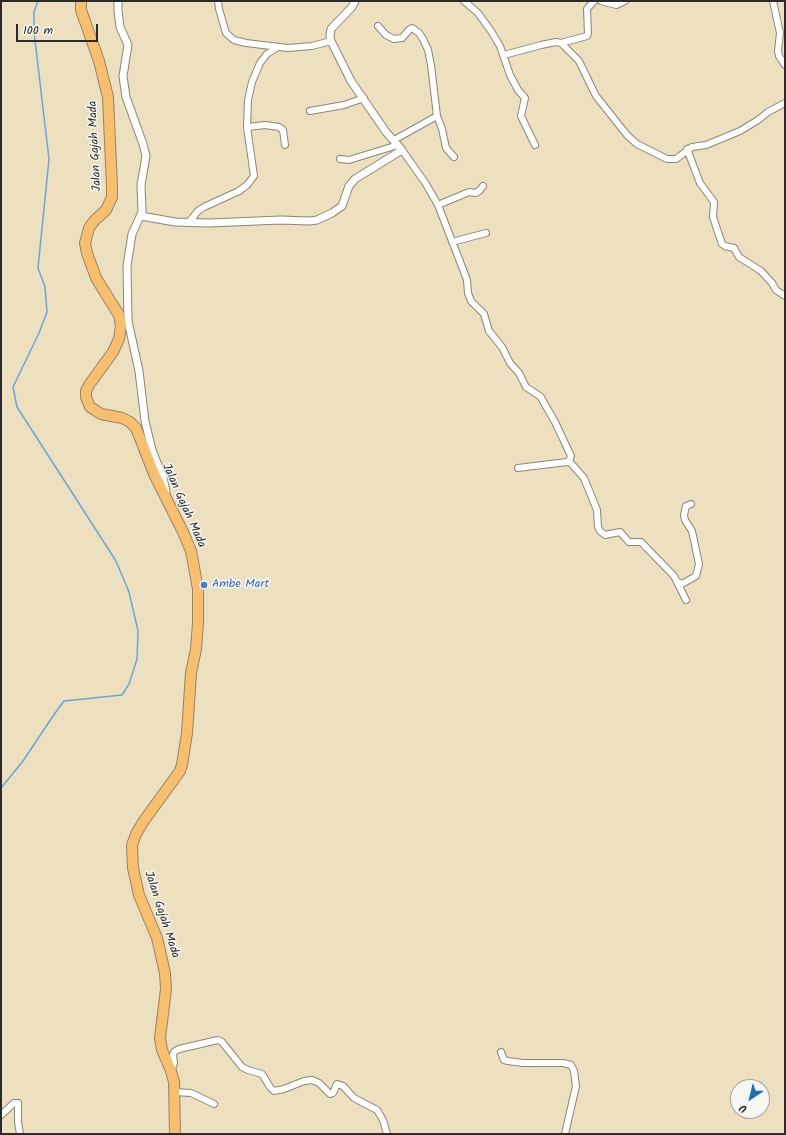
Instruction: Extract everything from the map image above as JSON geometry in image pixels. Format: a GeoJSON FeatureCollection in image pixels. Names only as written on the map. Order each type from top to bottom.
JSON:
{"type":"FeatureCollection","features":[{"type":"Feature","properties":{"kind":"highway","name":"Jalan Gajah Mada"},"geometry":{"type":"LineString","coordinates":[[81,1],[81,10],[108,97],[112,187],[112,197],[106,210],[94,221],[90,228],[86,243],[86,253],[96,278],[119,314],[121,325],[119,339],[113,352],[89,385],[86,391],[86,397],[90,407],[101,414],[122,418],[136,428],[154,474],[167,497],[183,532],[194,567],[198,589],[196,649],[191,673],[187,733],[182,765],[180,771],[154,804],[136,834],[132,845],[132,868],[139,895],[157,938],[165,973],[166,989],[160,1038],[162,1050],[171,1071],[174,1092],[175,1134]]}},
{"type":"Feature","properties":{"kind":"street"},"geometry":{"type":"LineString","coordinates":[[118,1],[120,27],[128,45],[124,76],[125,91],[128,104],[145,150],[146,162],[141,185],[141,216],[134,229],[128,251],[126,266],[128,321],[139,371],[145,420],[152,450],[163,478],[167,497]]}},
{"type":"Feature","properties":{"kind":"street"},"geometry":{"type":"LineString","coordinates":[[218,1],[226,33],[230,37],[239,41],[278,47],[300,47],[331,41]]}},
{"type":"Feature","properties":{"kind":"street"},"geometry":{"type":"LineString","coordinates":[[355,1],[352,7],[331,29],[331,41],[349,78],[386,132],[398,145],[426,184],[438,205],[466,280],[471,302],[484,314],[489,331],[502,347],[510,363],[519,373],[526,387],[541,397],[544,401],[571,456],[569,461]]}},
{"type":"Feature","properties":{"kind":"street"},"geometry":{"type":"LineString","coordinates":[[464,1],[483,19],[504,55],[510,75],[518,90],[525,98],[521,116],[535,145]]}},
{"type":"Feature","properties":{"kind":"street"},"geometry":{"type":"LineString","coordinates":[[561,44],[587,36],[587,9],[594,1]]}},
{"type":"Feature","properties":{"kind":"street"},"geometry":{"type":"LineString","coordinates":[[601,1],[615,6],[625,1]]}},
{"type":"Feature","properties":{"kind":"street"},"geometry":{"type":"LineString","coordinates":[[773,1],[782,29],[778,51],[779,56],[785,65]]}},
{"type":"Feature","properties":{"kind":"street"},"geometry":{"type":"LineString","coordinates":[[378,26],[394,39],[402,38],[412,28],[417,31],[423,39],[428,50],[431,65],[437,116],[442,129],[446,148],[454,157]]}},
{"type":"Feature","properties":{"kind":"street"},"geometry":{"type":"LineString","coordinates":[[504,55],[556,42],[561,44],[579,61],[596,96],[618,124],[637,144],[664,158],[672,159],[680,156],[692,147],[718,141],[740,131],[768,112],[785,103]]}},
{"type":"Feature","properties":{"kind":"street"},"geometry":{"type":"LineString","coordinates":[[189,222],[198,211],[239,191],[252,180],[254,172],[247,127],[247,106],[252,82],[264,58],[267,54],[278,47]]}},
{"type":"Feature","properties":{"kind":"street"},"geometry":{"type":"LineString","coordinates":[[779,56],[783,51],[785,51]]}},
{"type":"Feature","properties":{"kind":"street"},"geometry":{"type":"LineString","coordinates":[[310,111],[344,105],[364,98]]}},
{"type":"Feature","properties":{"kind":"street"},"geometry":{"type":"LineString","coordinates":[[141,216],[175,222],[229,223],[281,220],[309,222],[317,220],[332,213],[342,206],[349,186],[355,179],[437,116]]}},
{"type":"Feature","properties":{"kind":"street"},"geometry":{"type":"LineString","coordinates":[[247,127],[265,125],[279,127],[283,130],[284,145]]}},
{"type":"Feature","properties":{"kind":"street"},"geometry":{"type":"LineString","coordinates":[[340,159],[349,160],[398,145]]}},
{"type":"Feature","properties":{"kind":"street"},"geometry":{"type":"LineString","coordinates":[[687,150],[700,183],[714,202],[713,217],[722,244],[724,246],[734,248],[739,257],[761,271],[776,290],[785,296]]}},
{"type":"Feature","properties":{"kind":"street"},"geometry":{"type":"LineString","coordinates":[[438,205],[468,192],[476,193],[483,186]]}},
{"type":"Feature","properties":{"kind":"street"},"geometry":{"type":"LineString","coordinates":[[452,242],[486,233]]}},
{"type":"Feature","properties":{"kind":"street"},"geometry":{"type":"LineString","coordinates":[[518,468],[542,466],[569,461]]}},
{"type":"Feature","properties":{"kind":"street"},"geometry":{"type":"LineString","coordinates":[[569,461],[584,478],[597,510],[598,527],[600,531],[605,535],[620,532],[629,542],[641,542],[678,582],[686,600]]}},
{"type":"Feature","properties":{"kind":"street"},"geometry":{"type":"LineString","coordinates":[[678,582],[682,584],[696,576],[699,564],[692,531],[685,520],[684,515],[686,506],[691,504]]}},
{"type":"Feature","properties":{"kind":"street"},"geometry":{"type":"LineString","coordinates":[[171,1071],[174,1063],[174,1052],[218,1040],[222,1042],[242,1067],[262,1074],[274,1091],[284,1089],[304,1081],[312,1080],[319,1083],[330,1094],[333,1093],[337,1084],[343,1086],[354,1098],[377,1110],[383,1120],[387,1134]]}},
{"type":"Feature","properties":{"kind":"street"},"geometry":{"type":"LineString","coordinates":[[501,1052],[504,1060],[508,1061],[523,1063],[563,1063],[571,1065],[574,1071],[576,1086],[565,1134]]}},
{"type":"Feature","properties":{"kind":"street"},"geometry":{"type":"LineString","coordinates":[[174,1092],[190,1093],[214,1104]]}},
{"type":"Feature","properties":{"kind":"street"},"geometry":{"type":"LineString","coordinates":[[1,1115],[14,1103],[18,1103],[18,1122],[20,1134]]}},
{"type":"Feature","properties":{"kind":"waterway"},"geometry":{"type":"LineString","coordinates":[[1,788],[23,761],[64,701],[122,695],[129,684],[137,659],[138,631],[129,592],[116,561],[17,407],[13,387],[39,333],[47,312],[45,287],[38,268],[49,159],[34,32],[34,12],[38,1]]}},
{"type":"Feature","properties":{"kind":"place","name":"Ambe Mart"},"geometry":{"type":"Point","coordinates":[204,585]}}]}
